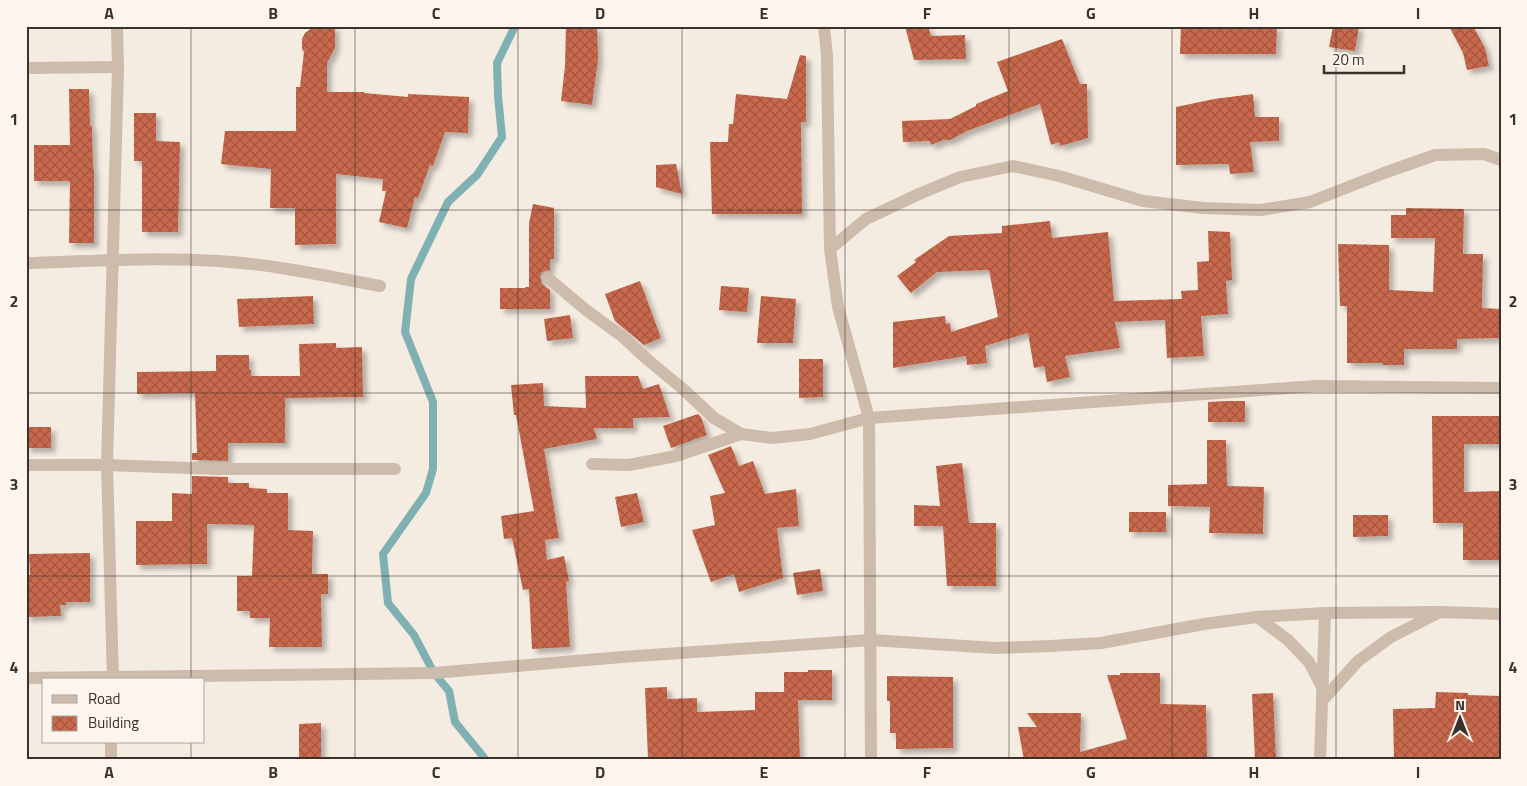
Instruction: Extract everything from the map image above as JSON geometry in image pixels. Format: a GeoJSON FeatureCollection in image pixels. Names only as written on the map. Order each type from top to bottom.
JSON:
{"type":"FeatureCollection","features":[{"type":"Feature","properties":{"kind":"street"},"geometry":{"type":"LineString","coordinates":[[113,678],[107,465],[118,67],[116,26]]}},
{"type":"Feature","properties":{"kind":"street"},"geometry":{"type":"LineString","coordinates":[[824,26],[827,56],[830,249],[838,308],[869,418],[871,760]]}},
{"type":"Feature","properties":{"kind":"street"},"geometry":{"type":"LineString","coordinates":[[26,68],[118,67]]}},
{"type":"Feature","properties":{"kind":"street"},"geometry":{"type":"LineString","coordinates":[[830,249],[866,219],[919,194],[960,177],[1013,166],[1059,176],[1143,201],[1203,208],[1261,210],[1310,202],[1435,155],[1484,154],[1501,160]]}},
{"type":"Feature","properties":{"kind":"street"},"geometry":{"type":"LineString","coordinates":[[26,263],[152,258],[219,261],[293,270],[380,286]]}},
{"type":"Feature","properties":{"kind":"street"},"geometry":{"type":"LineString","coordinates":[[548,278],[586,310],[623,337],[714,418],[741,434],[772,438],[810,434],[869,418],[1317,386],[1501,388]]}},
{"type":"Feature","properties":{"kind":"street"},"geometry":{"type":"LineString","coordinates":[[592,464],[629,465],[676,456],[741,434]]}},
{"type":"Feature","properties":{"kind":"street"},"geometry":{"type":"LineString","coordinates":[[26,465],[107,465],[218,470],[395,470]]}},
{"type":"Feature","properties":{"kind":"street"},"geometry":{"type":"LineString","coordinates":[[166,678],[434,673],[632,656],[871,640],[996,648],[1050,646],[1101,642],[1257,617],[1325,613],[1440,612],[1501,614]]}},
{"type":"Feature","properties":{"kind":"street"},"geometry":{"type":"LineString","coordinates":[[1322,701],[1358,661],[1391,637],[1440,612]]}},
{"type":"Feature","properties":{"kind":"street"},"geometry":{"type":"LineString","coordinates":[[1320,760],[1325,613]]}},
{"type":"Feature","properties":{"kind":"street"},"geometry":{"type":"LineString","coordinates":[[1257,617],[1288,640],[1309,662],[1322,687]]}},
{"type":"Feature","properties":{"kind":"street"},"geometry":{"type":"LineString","coordinates":[[26,678],[42,678]]}},
{"type":"Feature","properties":{"kind":"street"},"geometry":{"type":"LineString","coordinates":[[111,744],[111,760]]}},
{"type":"Feature","properties":{"kind":"building"},"geometry":{"type":"Polygon","coordinates":[[[335,26],[335,48],[327,63],[327,92],[364,92],[408,97],[408,94],[469,97],[468,133],[445,132],[433,166],[430,165],[418,198],[415,197],[407,228],[379,222],[386,191],[382,191],[383,179],[336,174],[336,244],[295,245],[295,208],[270,208],[271,169],[221,164],[225,131],[296,131],[296,87],[300,87],[304,52],[302,49],[302,39],[305,33],[312,28],[335,26]]]}},
{"type":"Feature","properties":{"kind":"building"},"geometry":{"type":"Polygon","coordinates":[[[566,26],[597,26],[598,60],[592,105],[561,101],[565,66],[566,26]]]}},
{"type":"Feature","properties":{"kind":"building"},"geometry":{"type":"Polygon","coordinates":[[[905,26],[928,26],[931,36],[965,35],[966,59],[914,60],[905,26]]]}},
{"type":"Feature","properties":{"kind":"building"},"geometry":{"type":"Polygon","coordinates":[[[1181,26],[1277,26],[1276,54],[1180,54],[1181,26]]]}},
{"type":"Feature","properties":{"kind":"building"},"geometry":{"type":"Polygon","coordinates":[[[1333,26],[1359,26],[1355,51],[1329,47],[1333,26]]]}},
{"type":"Feature","properties":{"kind":"building"},"geometry":{"type":"Polygon","coordinates":[[[1449,26],[1473,26],[1485,48],[1489,66],[1467,70],[1463,53],[1449,26]]]}},
{"type":"Feature","properties":{"kind":"building"},"geometry":{"type":"Polygon","coordinates":[[[1062,39],[1080,84],[1087,84],[1088,138],[1060,146],[1059,142],[1051,145],[1040,104],[967,131],[950,140],[943,140],[931,145],[930,141],[903,142],[902,121],[950,119],[976,106],[976,104],[1008,91],[997,62],[1062,39]]]}},
{"type":"Feature","properties":{"kind":"building"},"geometry":{"type":"Polygon","coordinates":[[[800,55],[806,56],[806,122],[801,122],[802,214],[712,214],[710,142],[728,142],[729,124],[733,124],[736,94],[787,99],[800,55]]]}},
{"type":"Feature","properties":{"kind":"building"},"geometry":{"type":"Polygon","coordinates":[[[69,89],[89,89],[94,169],[94,243],[69,243],[70,181],[34,181],[34,145],[70,145],[69,89]]]}},
{"type":"Feature","properties":{"kind":"building"},"geometry":{"type":"Polygon","coordinates":[[[1253,94],[1255,117],[1279,117],[1279,141],[1250,142],[1254,172],[1230,174],[1229,164],[1176,165],[1176,107],[1214,99],[1253,94]]]}},
{"type":"Feature","properties":{"kind":"building"},"geometry":{"type":"Polygon","coordinates":[[[134,113],[156,113],[156,141],[180,142],[178,232],[142,232],[142,161],[134,161],[134,113]]]}},
{"type":"Feature","properties":{"kind":"building"},"geometry":{"type":"Polygon","coordinates":[[[676,164],[682,194],[656,187],[656,165],[676,164]]]}},
{"type":"Feature","properties":{"kind":"building"},"geometry":{"type":"Polygon","coordinates":[[[533,204],[554,208],[554,259],[550,259],[550,270],[542,272],[540,277],[542,284],[550,290],[550,309],[500,309],[500,288],[529,287],[529,223],[533,204]]]}},
{"type":"Feature","properties":{"kind":"building"},"geometry":{"type":"Polygon","coordinates":[[[1406,208],[1464,209],[1463,254],[1483,254],[1482,308],[1501,309],[1501,338],[1457,339],[1457,349],[1404,349],[1404,365],[1347,363],[1347,306],[1340,306],[1338,244],[1389,245],[1389,290],[1433,292],[1435,238],[1391,238],[1391,215],[1406,215],[1406,208]]]}},
{"type":"Feature","properties":{"kind":"building"},"geometry":{"type":"Polygon","coordinates":[[[1050,221],[1052,238],[1108,232],[1114,301],[1182,299],[1181,291],[1198,290],[1197,262],[1209,261],[1208,231],[1230,232],[1232,280],[1226,281],[1228,314],[1201,316],[1204,356],[1167,358],[1165,320],[1115,322],[1120,348],[1065,356],[1070,377],[1047,382],[1044,366],[1034,368],[1028,333],[985,346],[987,363],[967,365],[966,356],[893,368],[893,322],[945,316],[946,324],[950,323],[951,332],[998,317],[989,270],[937,272],[911,293],[897,276],[916,262],[914,260],[949,236],[1002,233],[1002,226],[1050,221]]]}},
{"type":"Feature","properties":{"kind":"building"},"geometry":{"type":"Polygon","coordinates":[[[640,281],[661,338],[644,345],[615,321],[605,294],[640,281]]]}},
{"type":"Feature","properties":{"kind":"building"},"geometry":{"type":"Polygon","coordinates":[[[721,286],[749,288],[747,312],[719,310],[721,286]]]}},
{"type":"Feature","properties":{"kind":"building"},"geometry":{"type":"Polygon","coordinates":[[[313,296],[314,324],[239,327],[237,299],[313,296]]]}},
{"type":"Feature","properties":{"kind":"building"},"geometry":{"type":"Polygon","coordinates":[[[761,296],[796,299],[793,343],[757,343],[761,296]]]}},
{"type":"Feature","properties":{"kind":"building"},"geometry":{"type":"Polygon","coordinates":[[[570,315],[573,338],[547,341],[544,319],[570,315]]]}},
{"type":"Feature","properties":{"kind":"building"},"geometry":{"type":"Polygon","coordinates":[[[336,343],[336,348],[362,347],[363,397],[285,398],[285,443],[228,443],[228,461],[192,460],[192,453],[197,453],[195,393],[137,394],[137,372],[216,371],[216,355],[249,355],[251,376],[300,376],[299,344],[336,343]]]}},
{"type":"Feature","properties":{"kind":"building"},"geometry":{"type":"Polygon","coordinates":[[[799,359],[823,359],[823,397],[799,398],[799,359]]]}},
{"type":"Feature","properties":{"kind":"building"},"geometry":{"type":"Polygon","coordinates":[[[585,376],[638,376],[643,389],[659,384],[670,417],[633,418],[633,428],[594,428],[597,439],[544,449],[559,538],[545,540],[547,560],[564,556],[569,581],[566,582],[570,647],[532,649],[529,589],[523,590],[512,538],[504,539],[501,516],[534,511],[516,415],[514,415],[511,385],[543,383],[544,406],[586,408],[585,376]]]}},
{"type":"Feature","properties":{"kind":"building"},"geometry":{"type":"Polygon","coordinates":[[[1245,401],[1245,422],[1208,422],[1208,402],[1245,401]]]}},
{"type":"Feature","properties":{"kind":"building"},"geometry":{"type":"Polygon","coordinates":[[[698,414],[701,417],[707,435],[671,448],[663,426],[698,414]]]}},
{"type":"Feature","properties":{"kind":"building"},"geometry":{"type":"Polygon","coordinates":[[[1432,416],[1500,416],[1501,444],[1464,444],[1464,492],[1501,491],[1501,560],[1463,560],[1463,523],[1433,523],[1432,416]]]}},
{"type":"Feature","properties":{"kind":"building"},"geometry":{"type":"Polygon","coordinates":[[[26,427],[51,427],[51,448],[26,448],[26,427]]]}},
{"type":"Feature","properties":{"kind":"building"},"geometry":{"type":"Polygon","coordinates":[[[1207,440],[1226,440],[1227,486],[1264,487],[1263,534],[1209,533],[1210,507],[1168,506],[1168,485],[1207,484],[1207,440]]]}},
{"type":"Feature","properties":{"kind":"building"},"geometry":{"type":"Polygon","coordinates":[[[731,446],[739,466],[753,461],[765,494],[796,489],[799,526],[777,528],[783,578],[739,592],[734,574],[711,582],[692,530],[715,525],[710,496],[725,493],[708,455],[731,446]]]}},
{"type":"Feature","properties":{"kind":"building"},"geometry":{"type":"Polygon","coordinates":[[[962,463],[969,523],[996,523],[996,586],[947,586],[943,526],[914,526],[914,505],[940,506],[936,466],[962,463]]]}},
{"type":"Feature","properties":{"kind":"building"},"geometry":{"type":"Polygon","coordinates":[[[192,476],[228,477],[228,483],[249,483],[249,488],[267,489],[267,493],[288,493],[288,530],[313,531],[312,574],[328,574],[328,594],[321,594],[322,647],[269,647],[270,618],[250,618],[250,611],[237,611],[237,576],[252,576],[254,525],[207,524],[207,564],[136,565],[136,521],[172,521],[172,493],[192,494],[192,476]]]}},
{"type":"Feature","properties":{"kind":"building"},"geometry":{"type":"Polygon","coordinates":[[[637,493],[644,522],[621,527],[615,497],[637,493]]]}},
{"type":"Feature","properties":{"kind":"building"},"geometry":{"type":"Polygon","coordinates":[[[1129,512],[1166,512],[1166,532],[1129,532],[1129,512]]]}},
{"type":"Feature","properties":{"kind":"building"},"geometry":{"type":"Polygon","coordinates":[[[1353,515],[1388,515],[1388,536],[1353,537],[1353,515]]]}},
{"type":"Feature","properties":{"kind":"building"},"geometry":{"type":"Polygon","coordinates":[[[90,553],[90,602],[66,602],[66,605],[60,605],[61,616],[26,617],[26,575],[30,575],[29,554],[90,553]]]}},
{"type":"Feature","properties":{"kind":"building"},"geometry":{"type":"Polygon","coordinates":[[[820,569],[823,591],[797,595],[793,573],[820,569]]]}},
{"type":"Feature","properties":{"kind":"building"},"geometry":{"type":"Polygon","coordinates":[[[808,670],[832,670],[832,700],[798,700],[800,760],[678,760],[678,758],[648,758],[645,688],[667,687],[667,699],[697,698],[697,712],[755,710],[755,692],[784,692],[784,672],[808,672],[808,670]]]}},
{"type":"Feature","properties":{"kind":"building"},"geometry":{"type":"Polygon","coordinates":[[[1120,673],[1160,673],[1160,704],[1206,705],[1207,760],[1024,760],[1018,727],[1037,727],[1027,713],[1081,713],[1080,752],[1127,739],[1107,675],[1120,675],[1120,673]]]}},
{"type":"Feature","properties":{"kind":"building"},"geometry":{"type":"Polygon","coordinates":[[[887,676],[953,677],[953,748],[896,749],[896,733],[890,733],[890,701],[887,701],[887,676]]]}},
{"type":"Feature","properties":{"kind":"building"},"geometry":{"type":"Polygon","coordinates":[[[1436,692],[1501,696],[1501,760],[1394,760],[1393,709],[1435,708],[1436,692]]]}},
{"type":"Feature","properties":{"kind":"building"},"geometry":{"type":"Polygon","coordinates":[[[1273,693],[1276,760],[1255,760],[1252,694],[1273,693]]]}},
{"type":"Feature","properties":{"kind":"building"},"geometry":{"type":"Polygon","coordinates":[[[321,723],[321,760],[299,760],[299,724],[321,723]]]}},
{"type":"Feature","properties":{"kind":"waterway"},"geometry":{"type":"LineString","coordinates":[[486,760],[455,722],[449,691],[434,673],[414,635],[388,603],[383,554],[426,493],[433,469],[433,402],[405,332],[411,279],[448,202],[477,175],[502,137],[497,63],[515,26]]}}]}
